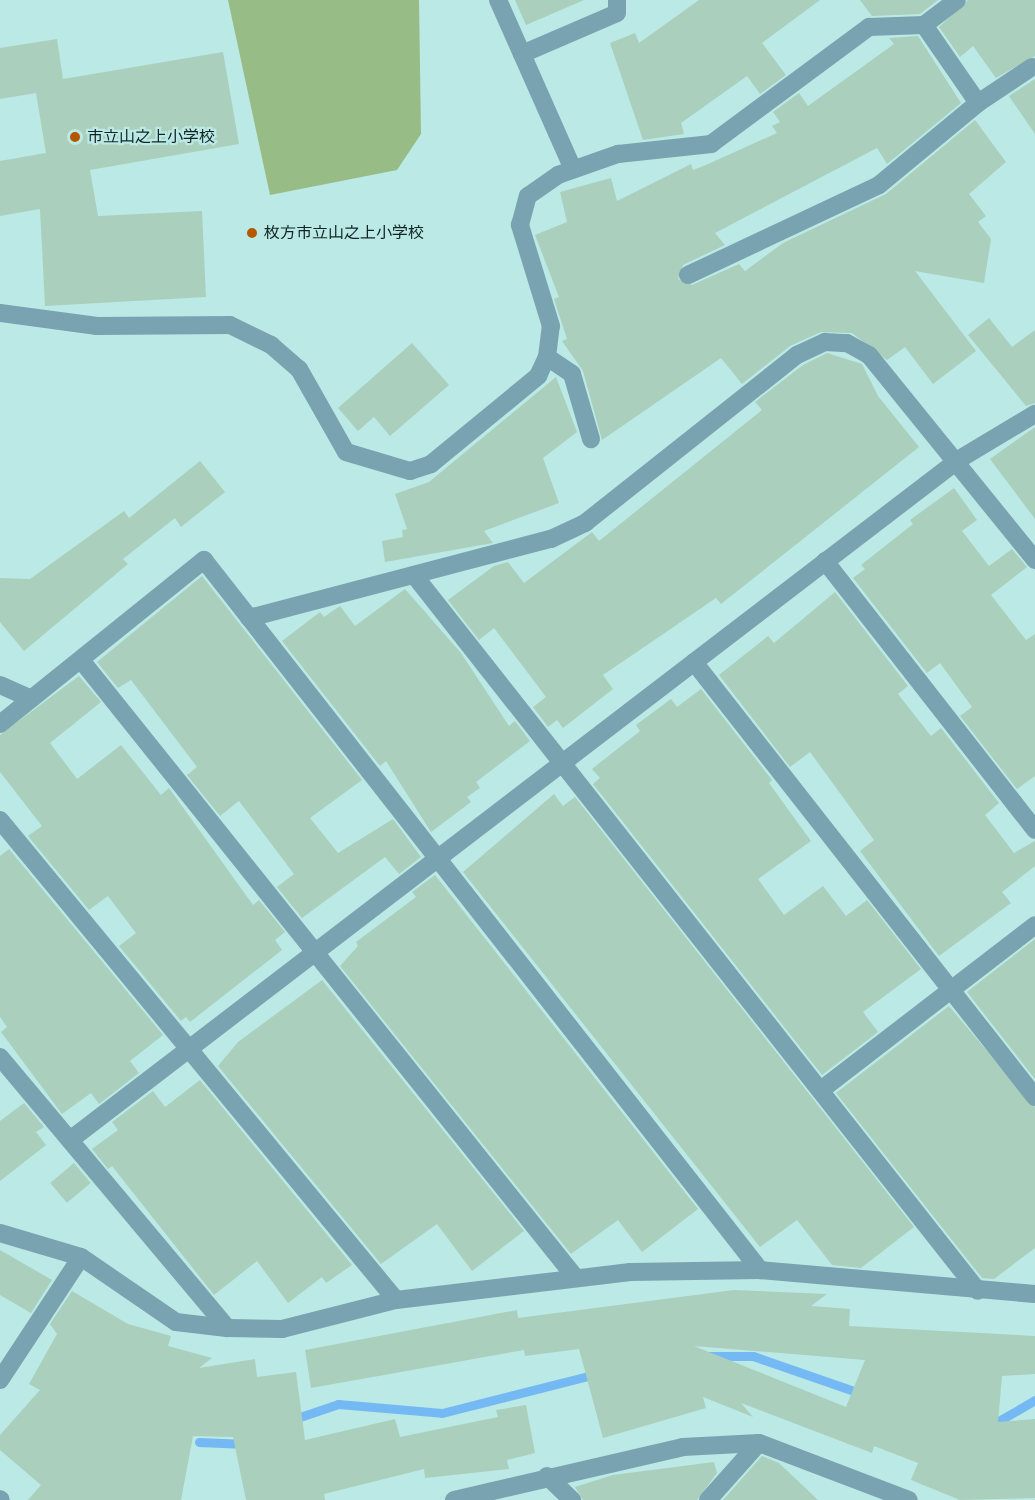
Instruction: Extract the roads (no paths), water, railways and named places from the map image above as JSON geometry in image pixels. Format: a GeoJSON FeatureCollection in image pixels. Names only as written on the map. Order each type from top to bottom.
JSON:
{"type":"FeatureCollection","features":[{"type":"Feature","properties":{"kind":"street"},"geometry":{"type":"LineString","coordinates":[[498,0],[573,169]]}},
{"type":"Feature","properties":{"kind":"street"},"geometry":{"type":"LineString","coordinates":[[522,54],[617,13],[617,0]]}},
{"type":"Feature","properties":{"kind":"street"},"geometry":{"type":"LineString","coordinates":[[0,313],[97,326],[230,325],[271,345],[299,369],[346,453],[410,471],[432,464],[538,375],[548,357],[551,326],[522,238],[522,210],[542,184],[573,169],[618,154],[711,144],[869,27],[924,25],[957,0]]}},
{"type":"Feature","properties":{"kind":"street"},"geometry":{"type":"LineString","coordinates":[[924,25],[978,103]]}},
{"type":"Feature","properties":{"kind":"street"},"geometry":{"type":"LineString","coordinates":[[688,275],[879,185],[978,103],[1032,67]]}},
{"type":"Feature","properties":{"kind":"street"},"geometry":{"type":"LineString","coordinates":[[249,618],[551,539],[585,523],[797,355],[825,342],[847,343],[869,355],[958,460],[1035,560]]}},
{"type":"Feature","properties":{"kind":"street"},"geometry":{"type":"LineString","coordinates":[[548,357],[572,374],[591,439]]}},
{"type":"Feature","properties":{"kind":"street"},"geometry":{"type":"LineString","coordinates":[[70,1140],[958,460],[1035,414]]}},
{"type":"Feature","properties":{"kind":"street"},"geometry":{"type":"LineString","coordinates":[[0,724],[204,560],[760,1270]]}},
{"type":"Feature","properties":{"kind":"street"},"geometry":{"type":"LineString","coordinates":[[825,561],[1035,830]]}},
{"type":"Feature","properties":{"kind":"street"},"geometry":{"type":"LineString","coordinates":[[414,575],[978,1291]]}},
{"type":"Feature","properties":{"kind":"street"},"geometry":{"type":"LineString","coordinates":[[81,660],[575,1278]]}},
{"type":"Feature","properties":{"kind":"street"},"geometry":{"type":"LineString","coordinates":[[694,662],[1035,1097]]}},
{"type":"Feature","properties":{"kind":"street"},"geometry":{"type":"LineString","coordinates":[[0,686],[31,699]]}},
{"type":"Feature","properties":{"kind":"street"},"geometry":{"type":"LineString","coordinates":[[0,820],[396,1300]]}},
{"type":"Feature","properties":{"kind":"street"},"geometry":{"type":"LineString","coordinates":[[821,1090],[1035,926]]}},
{"type":"Feature","properties":{"kind":"street"},"geometry":{"type":"LineString","coordinates":[[0,1057],[227,1328]]}},
{"type":"Feature","properties":{"kind":"street"},"geometry":{"type":"LineString","coordinates":[[0,1233],[81,1257],[176,1322],[227,1328],[282,1329],[396,1300],[575,1278],[760,1270],[978,1291],[1035,1294]]}},
{"type":"Feature","properties":{"kind":"street"},"geometry":{"type":"LineString","coordinates":[[0,1380],[81,1257]]}},
{"type":"Feature","properties":{"kind":"street"},"geometry":{"type":"LineString","coordinates":[[708,1500],[759,1443]]}},
{"type":"Feature","properties":{"kind":"street"},"geometry":{"type":"LineString","coordinates":[[454,1500],[547,1476],[683,1447],[759,1443],[905,1499]]}},
{"type":"Feature","properties":{"kind":"street"},"geometry":{"type":"LineString","coordinates":[[547,1476],[572,1500]]}},
{"type":"Feature","properties":{"kind":"waterway"},"geometry":{"type":"LineString","coordinates":[[701,1356],[753,1356],[863,1394]]}},
{"type":"Feature","properties":{"kind":"waterway"},"geometry":{"type":"LineString","coordinates":[[291,1420],[338,1404],[442,1413],[596,1374]]}},
{"type":"Feature","properties":{"kind":"waterway"},"geometry":{"type":"LineString","coordinates":[[990,1426],[1035,1400]]}},
{"type":"Feature","properties":{"kind":"waterway"},"geometry":{"type":"LineString","coordinates":[[199,1442],[245,1444]]}},
{"type":"Feature","properties":{"kind":"place","name":"市立山之上小学校"},"geometry":{"type":"Point","coordinates":[75,137]}},
{"type":"Feature","properties":{"kind":"place","name":"枚方市立山之上小学校"},"geometry":{"type":"Point","coordinates":[252,233]}}]}
